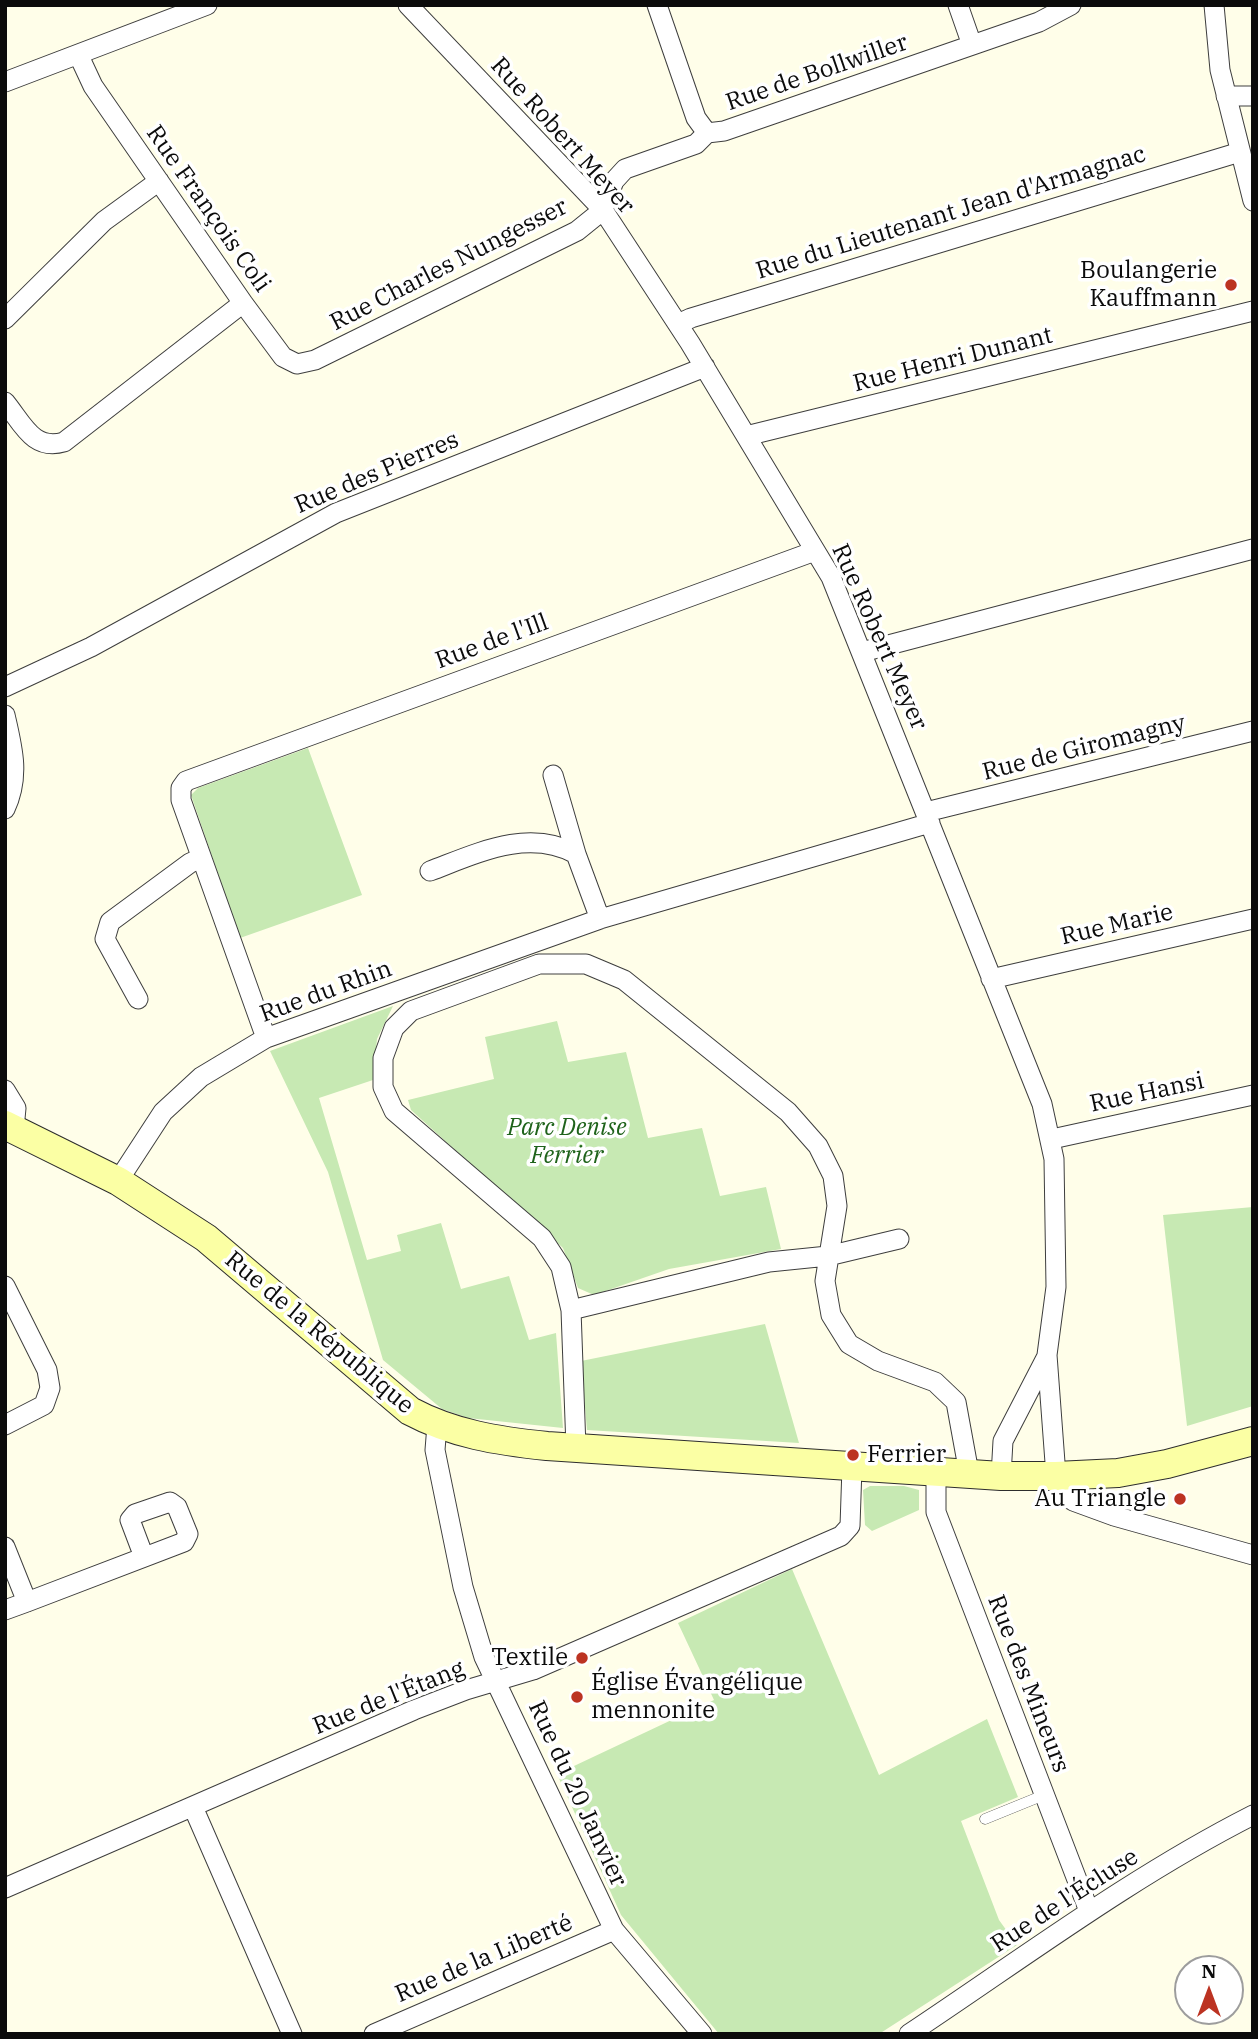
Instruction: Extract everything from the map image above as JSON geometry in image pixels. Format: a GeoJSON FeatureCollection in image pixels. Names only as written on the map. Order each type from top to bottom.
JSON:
{"type":"FeatureCollection","features":[{"type":"Feature","properties":{"kind":"main road","name":"Rue de la République"},"geometry":{"type":"LineString","coordinates":[[10,1127],[118,1181],[206,1238],[410,1411],[437,1425],[491,1440],[1001,1476],[1118,1473],[1253,1441]]}},
{"type":"Feature","properties":{"kind":"street"},"geometry":{"type":"LineString","coordinates":[[5,82],[207,5]]}},
{"type":"Feature","properties":{"kind":"street","name":"Rue Robert Meyer"},"geometry":{"type":"LineString","coordinates":[[408,5],[603,210],[705,367],[831,578],[1042,1104],[1052,1139],[1056,1287],[1047,1355],[1056,1476]]}},
{"type":"Feature","properties":{"kind":"street"},"geometry":{"type":"LineString","coordinates":[[657,5],[696,118],[707,133]]}},
{"type":"Feature","properties":{"kind":"street"},"geometry":{"type":"LineString","coordinates":[[958,5],[972,45]]}},
{"type":"Feature","properties":{"kind":"street","name":"Rue de Bollwiller"},"geometry":{"type":"LineString","coordinates":[[603,210],[614,181],[625,169],[696,144],[707,133],[724,131],[1039,22],[1071,5]]}},
{"type":"Feature","properties":{"kind":"street"},"geometry":{"type":"LineString","coordinates":[[1214,5],[1219,61],[1253,201]]}},
{"type":"Feature","properties":{"kind":"street","name":"Rue François Coli"},"geometry":{"type":"LineString","coordinates":[[79,56],[93,86],[283,357],[297,364],[315,360]]}},
{"type":"Feature","properties":{"kind":"street"},"geometry":{"type":"LineString","coordinates":[[1226,96],[1253,96]]}},
{"type":"Feature","properties":{"kind":"street","name":"Rue du Lieutenant Jean d'Armagnac"},"geometry":{"type":"LineString","coordinates":[[678,324],[1240,152]]}},
{"type":"Feature","properties":{"kind":"street"},"geometry":{"type":"LineString","coordinates":[[5,319],[103,221],[159,181]]}},
{"type":"Feature","properties":{"kind":"street","name":"Rue Charles Nungesser"},"geometry":{"type":"LineString","coordinates":[[315,360],[577,230],[603,210]]}},
{"type":"Feature","properties":{"kind":"street"},"geometry":{"type":"LineString","coordinates":[[5,402],[37,441],[49,446],[64,442],[243,303]]}},
{"type":"Feature","properties":{"kind":"street","name":"Rue Henri Dunant"},"geometry":{"type":"LineString","coordinates":[[746,436],[1253,311]]}},
{"type":"Feature","properties":{"kind":"street","name":"Rue des Pierres"},"geometry":{"type":"LineString","coordinates":[[5,687],[91,647],[336,513],[705,367]]}},
{"type":"Feature","properties":{"kind":"street"},"geometry":{"type":"LineString","coordinates":[[862,652],[1253,550]]}},
{"type":"Feature","properties":{"kind":"street","name":"Rue de l'Ill"},"geometry":{"type":"LineString","coordinates":[[201,858],[181,800],[181,788],[186,781],[815,551]]}},
{"type":"Feature","properties":{"kind":"street"},"geometry":{"type":"LineString","coordinates":[[5,715],[16,772],[14,789],[5,809]]}},
{"type":"Feature","properties":{"kind":"street","name":"Rue de Giromagny"},"geometry":{"type":"LineString","coordinates":[[928,818],[1253,731]]}},
{"type":"Feature","properties":{"kind":"street"},"geometry":{"type":"LineString","coordinates":[[553,775],[576,853],[600,919]]}},
{"type":"Feature","properties":{"kind":"street","name":"Rue du Rhin"},"geometry":{"type":"LineString","coordinates":[[118,1181],[163,1112],[201,1077],[266,1038],[600,919],[928,818]]}},
{"type":"Feature","properties":{"kind":"street"},"geometry":{"type":"LineString","coordinates":[[430,871],[506,843],[558,844],[576,853]]}},
{"type":"Feature","properties":{"kind":"street"},"geometry":{"type":"LineString","coordinates":[[138,999],[105,939],[110,922],[190,863],[201,858],[266,1038]]}},
{"type":"Feature","properties":{"kind":"street","name":"Rue Marie"},"geometry":{"type":"LineString","coordinates":[[992,979],[1253,919]]}},
{"type":"Feature","properties":{"kind":"street"},"geometry":{"type":"LineString","coordinates":[[576,1448],[572,1310],[561,1267],[542,1238],[394,1111],[383,1087],[383,1058],[394,1028],[411,1010],[539,964],[586,964],[624,980],[788,1112],[818,1146],[833,1176],[837,1206],[825,1281],[831,1315],[849,1344],[878,1361],[935,1382],[956,1402],[951,1472]]}},
{"type":"Feature","properties":{"kind":"street","name":"Rue de la République"},"geometry":{"type":"LineString","coordinates":[[5,1090],[16,1108],[10,1127]]}},
{"type":"Feature","properties":{"kind":"street","name":"Rue Hansi"},"geometry":{"type":"LineString","coordinates":[[1052,1139],[1253,1095]]}},
{"type":"Feature","properties":{"kind":"street"},"geometry":{"type":"LineString","coordinates":[[572,1310],[769,1262],[828,1256],[899,1239]]}},
{"type":"Feature","properties":{"kind":"street"},"geometry":{"type":"LineString","coordinates":[[5,1286],[47,1370],[50,1388],[44,1405],[5,1425]]}},
{"type":"Feature","properties":{"kind":"street","name":"Rue Robert Meyer"},"geometry":{"type":"LineString","coordinates":[[1001,1476],[1003,1441],[1047,1355]]}},
{"type":"Feature","properties":{"kind":"street","name":"Rue du 20 Janvier"},"geometry":{"type":"LineString","coordinates":[[437,1425],[435,1450],[464,1587],[484,1657],[614,1930],[702,2034]]}},
{"type":"Feature","properties":{"kind":"street","name":"Rue de l'Étang"},"geometry":{"type":"LineString","coordinates":[[5,1888],[414,1710],[466,1690],[497,1683],[841,1536],[850,1526],[852,1467]]}},
{"type":"Feature","properties":{"kind":"street","name":"Rue des Mineurs"},"geometry":{"type":"LineString","coordinates":[[951,1472],[936,1512],[1089,1911]]}},
{"type":"Feature","properties":{"kind":"street"},"geometry":{"type":"LineString","coordinates":[[1056,1476],[1073,1501],[1114,1516],[1253,1555]]}},
{"type":"Feature","properties":{"kind":"street"},"geometry":{"type":"LineString","coordinates":[[5,1547],[27,1602]]}},
{"type":"Feature","properties":{"kind":"street"},"geometry":{"type":"LineString","coordinates":[[5,1610],[144,1557]]}},
{"type":"Feature","properties":{"kind":"street"},"geometry":{"type":"LineString","coordinates":[[193,1807],[292,2034]]}},
{"type":"Feature","properties":{"kind":"street","name":"Rue de l'Écluse"},"geometry":{"type":"LineString","coordinates":[[909,2034],[1089,1911],[1212,1836],[1253,1815]]}},
{"type":"Feature","properties":{"kind":"street","name":"Rue de la Liberté"},"geometry":{"type":"LineString","coordinates":[[374,2034],[614,1930]]}},
{"type":"Feature","properties":{"kind":"lane"},"geometry":{"type":"LineString","coordinates":[[985,1819],[1044,1796]]}},
{"type":"Feature","properties":{"kind":"green space"},"geometry":{"type":"Polygon","coordinates":[[[308,748],[362,895],[240,938],[191,795],[198,788],[308,748]]]}},
{"type":"Feature","properties":{"kind":"green space"},"geometry":{"type":"Polygon","coordinates":[[[393,1006],[377,1039],[373,1080],[319,1098],[367,1260],[401,1251],[397,1235],[441,1223],[461,1289],[509,1276],[529,1340],[556,1333],[563,1428],[468,1418],[442,1409],[383,1360],[328,1172],[270,1051],[393,1006]]]}},
{"type":"Feature","properties":{"kind":"green space","name":"Parc Denise Ferrier"},"geometry":{"type":"Polygon","coordinates":[[[557,1021],[568,1062],[626,1052],[648,1138],[702,1128],[720,1196],[766,1187],[781,1249],[669,1269],[594,1295],[578,1288],[563,1248],[411,1110],[408,1100],[494,1079],[485,1037],[557,1021]]]}},
{"type":"Feature","properties":{"kind":"green space"},"geometry":{"type":"Polygon","coordinates":[[[1253,1207],[1253,1406],[1187,1426],[1163,1215],[1253,1207]]]}},
{"type":"Feature","properties":{"kind":"green space"},"geometry":{"type":"Polygon","coordinates":[[[765,1324],[799,1443],[587,1430],[581,1361],[765,1324]]]}},
{"type":"Feature","properties":{"kind":"green space"},"geometry":{"type":"Polygon","coordinates":[[[870,1486],[904,1486],[919,1490],[919,1510],[872,1531],[865,1525],[863,1490],[870,1486]]]}},
{"type":"Feature","properties":{"kind":"green space"},"geometry":{"type":"Polygon","coordinates":[[[792,1569],[879,1775],[987,1719],[1018,1797],[961,1821],[999,1920],[1017,1945],[879,2034],[719,2034],[621,1915],[557,1774],[714,1700],[678,1623],[792,1569]]]}},
{"type":"Feature","properties":{"kind":"place","name":"Boulangerie Kauffmann"},"geometry":{"type":"Point","coordinates":[1231,285]}},
{"type":"Feature","properties":{"kind":"place","name":"Ferrier"},"geometry":{"type":"Point","coordinates":[853,1455]}},
{"type":"Feature","properties":{"kind":"place","name":"Au Triangle"},"geometry":{"type":"Point","coordinates":[1180,1499]}},
{"type":"Feature","properties":{"kind":"place","name":"Textile"},"geometry":{"type":"Point","coordinates":[582,1658]}},
{"type":"Feature","properties":{"kind":"place","name":"Église Évangélique mennonite"},"geometry":{"type":"Point","coordinates":[577,1697]}}]}
